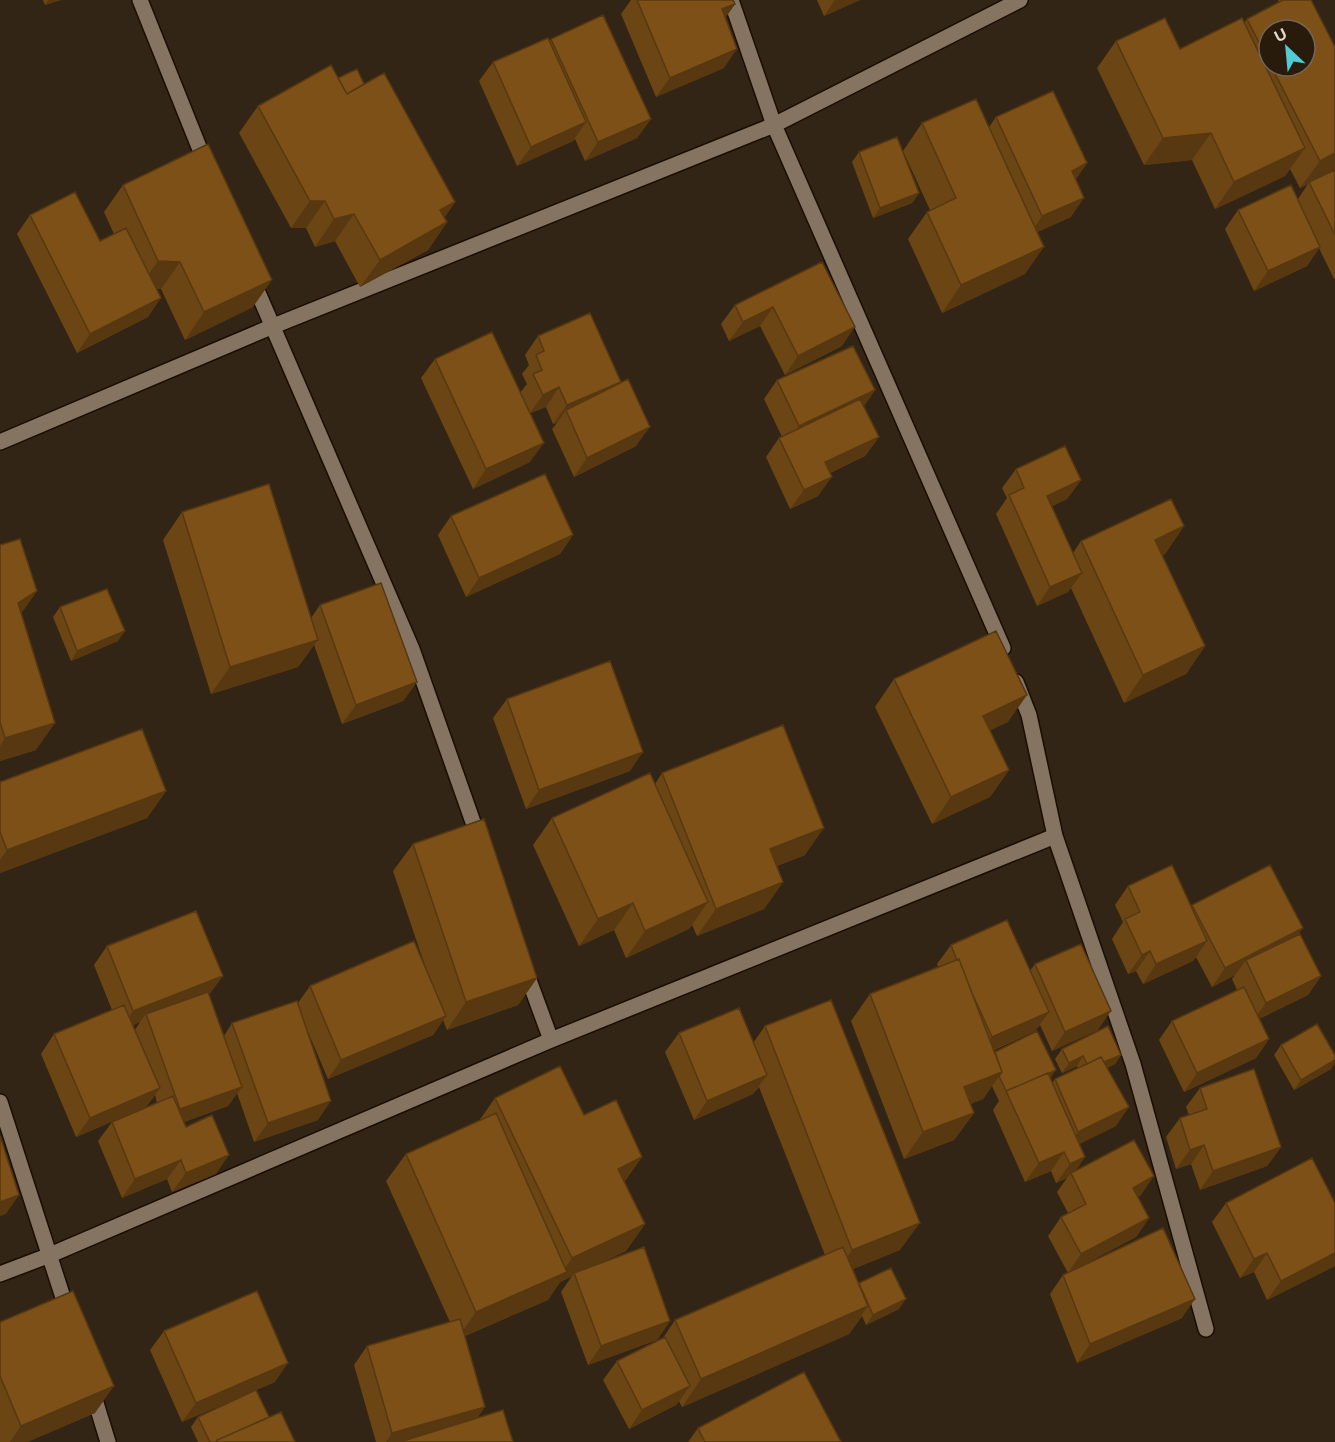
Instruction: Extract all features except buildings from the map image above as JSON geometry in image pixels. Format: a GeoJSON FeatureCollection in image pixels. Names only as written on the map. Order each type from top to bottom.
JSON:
{"type":"FeatureCollection","features":[{"type":"Feature","properties":{"kind":"street"},"geometry":{"type":"LineString","coordinates":[[140,0],[214,185]]}},
{"type":"Feature","properties":{"kind":"street"},"geometry":{"type":"LineString","coordinates":[[731,0],[774,125],[1029,715],[1055,836],[1133,1064],[1206,1329]]}},
{"type":"Feature","properties":{"kind":"street"},"geometry":{"type":"LineString","coordinates":[[0,442],[271,327],[774,125],[1020,0]]}},
{"type":"Feature","properties":{"kind":"street"},"geometry":{"type":"LineString","coordinates":[[245,262],[271,327],[412,648],[487,861]]}},
{"type":"Feature","properties":{"kind":"street"},"geometry":{"type":"LineString","coordinates":[[0,1274],[50,1255],[550,1040],[1055,836]]}},
{"type":"Feature","properties":{"kind":"street"},"geometry":{"type":"LineString","coordinates":[[519,951],[550,1040]]}},
{"type":"Feature","properties":{"kind":"street"},"geometry":{"type":"LineString","coordinates":[[0,1102],[74,1332]]}},
{"type":"Feature","properties":{"kind":"street"},"geometry":{"type":"LineString","coordinates":[[88,1376],[108,1442]]}}]}
